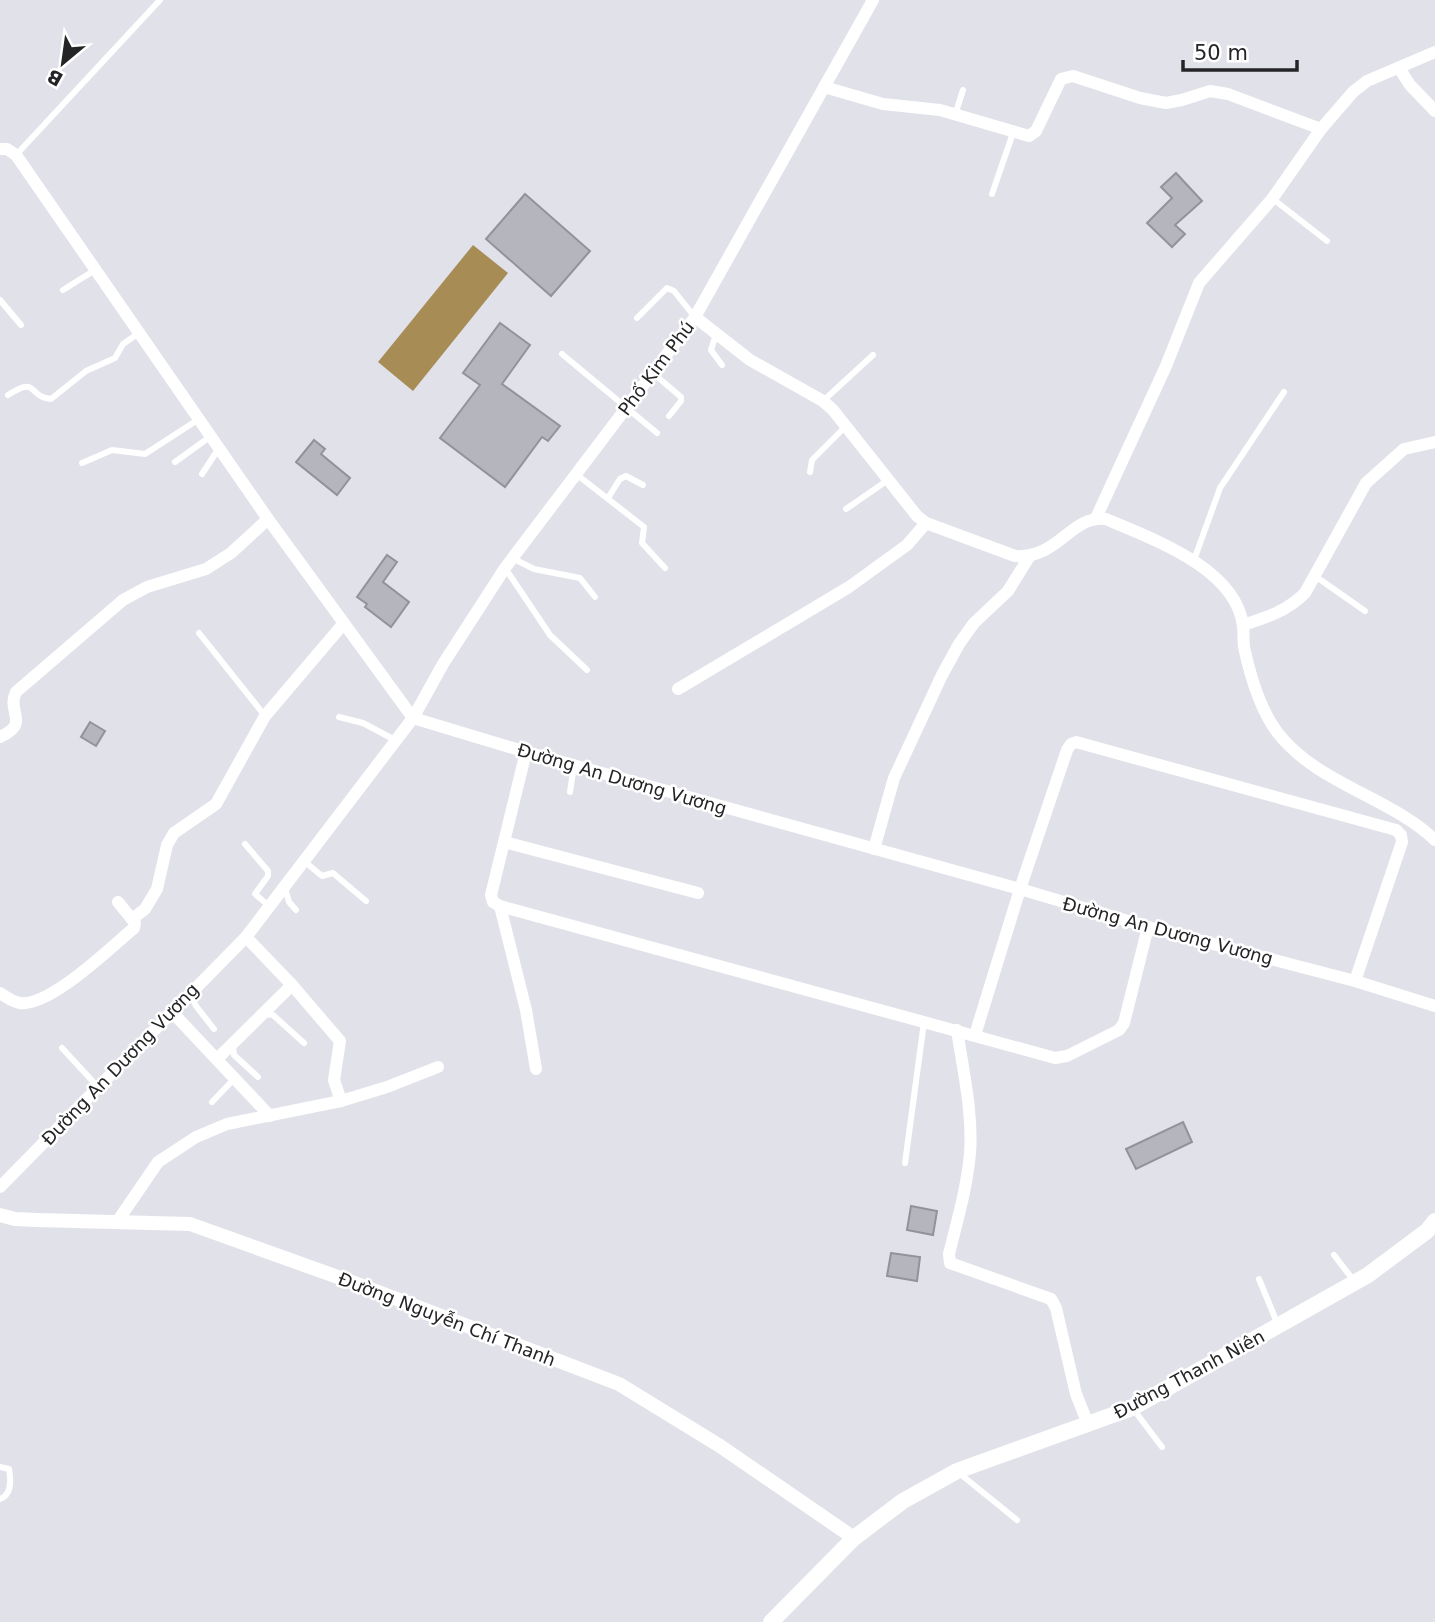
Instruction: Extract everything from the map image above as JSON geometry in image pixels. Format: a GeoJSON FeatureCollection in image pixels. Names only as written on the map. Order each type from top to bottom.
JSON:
{"type":"FeatureCollection","features":[{"type":"Feature","properties":{"kind":"main road","name":"Đường Thanh Niên"},"geometry":{"type":"LineString","coordinates":[[771,1622],[854,1538],[903,1501],[957,1471],[1132,1408],[1355,1283],[1417,1238],[1435,1221]]}},
{"type":"Feature","properties":{"kind":"street","name":"Phố Kim Phú"},"geometry":{"type":"LineString","coordinates":[[413,718],[443,664],[508,563],[695,317],[873,0]]}},
{"type":"Feature","properties":{"kind":"street"},"geometry":{"type":"LineString","coordinates":[[1096,518],[1166,366],[1199,283],[1272,199],[1321,129],[1353,92],[1367,81],[1435,52]]}},
{"type":"Feature","properties":{"kind":"street"},"geometry":{"type":"LineString","coordinates":[[1399,68],[1410,85],[1435,111]]}},
{"type":"Feature","properties":{"kind":"street"},"geometry":{"type":"LineString","coordinates":[[824,88],[871,102],[910,105],[955,115],[1029,136],[1036,131],[1060,79],[1066,76],[1166,103],[1210,91],[1228,94],[1321,129]]}},
{"type":"Feature","properties":{"kind":"street"},"geometry":{"type":"LineString","coordinates":[[0,149],[7,149],[16,156],[268,519],[413,718]]}},
{"type":"Feature","properties":{"kind":"street"},"geometry":{"type":"LineString","coordinates":[[695,317],[750,360],[823,401],[917,516],[926,523],[1016,556],[1029,557],[1042,553],[1086,521],[1106,519],[1194,560],[1230,595],[1239,609],[1244,645],[1260,699],[1277,732],[1321,771],[1413,822],[1435,839]]}},
{"type":"Feature","properties":{"kind":"street"},"geometry":{"type":"LineString","coordinates":[[1243,625],[1274,615],[1291,606],[1305,593],[1366,482],[1404,449],[1435,442]]}},
{"type":"Feature","properties":{"kind":"street"},"geometry":{"type":"LineString","coordinates":[[0,737],[10,733],[16,725],[13,698],[16,692],[113,608],[147,587],[206,569],[237,548],[268,519]]}},
{"type":"Feature","properties":{"kind":"street"},"geometry":{"type":"LineString","coordinates":[[678,689],[849,587],[907,545],[926,523]]}},
{"type":"Feature","properties":{"kind":"street"},"geometry":{"type":"LineString","coordinates":[[874,849],[894,778],[942,675],[974,623],[1009,592],[1029,557]]}},
{"type":"Feature","properties":{"kind":"street"},"geometry":{"type":"LineString","coordinates":[[132,919],[145,909],[158,889],[167,845],[174,833],[216,804],[265,716],[344,623]]}},
{"type":"Feature","properties":{"kind":"street","name":"Đường An Dương Vương"},"geometry":{"type":"LineString","coordinates":[[0,1188],[246,937],[413,718],[1148,927],[1355,981],[1435,1006]]}},
{"type":"Feature","properties":{"kind":"street"},"geometry":{"type":"LineString","coordinates":[[975,1035],[1020,889],[1069,747],[1081,742],[1396,830],[1401,835],[1402,842],[1355,981]]}},
{"type":"Feature","properties":{"kind":"street"},"geometry":{"type":"LineString","coordinates":[[526,752],[491,895],[493,902],[500,906],[1055,1058],[1067,1056],[1113,1035],[1124,1023],[1148,927]]}},
{"type":"Feature","properties":{"kind":"street"},"geometry":{"type":"LineString","coordinates":[[504,842],[698,893]]}},
{"type":"Feature","properties":{"kind":"street"},"geometry":{"type":"LineString","coordinates":[[0,993],[16,1003],[23,1003],[56,990],[78,976],[134,928],[135,923],[118,902]]}},
{"type":"Feature","properties":{"kind":"street"},"geometry":{"type":"LineString","coordinates":[[500,906],[526,1010],[536,1069]]}},
{"type":"Feature","properties":{"kind":"street"},"geometry":{"type":"LineString","coordinates":[[246,937],[340,1041],[334,1080],[335,1090],[341,1101]]}},
{"type":"Feature","properties":{"kind":"street"},"geometry":{"type":"LineString","coordinates":[[217,1059],[292,985]]}},
{"type":"Feature","properties":{"kind":"street"},"geometry":{"type":"LineString","coordinates":[[172,1012],[270,1116]]}},
{"type":"Feature","properties":{"kind":"street"},"geometry":{"type":"LineString","coordinates":[[957,1030],[967,1095],[970,1151],[966,1184],[949,1254],[950,1263],[1051,1299],[1056,1308],[1076,1394],[1088,1424]]}},
{"type":"Feature","properties":{"kind":"street"},"geometry":{"type":"LineString","coordinates":[[117,1222],[158,1162],[196,1137],[227,1124],[341,1101],[438,1067]]}},
{"type":"Feature","properties":{"kind":"street","name":"Đường Nguyễn Chí Thanh"},"geometry":{"type":"LineString","coordinates":[[0,1215],[26,1219],[190,1224],[619,1384],[720,1446],[854,1538]]}},
{"type":"Feature","properties":{"kind":"lane"},"geometry":{"type":"LineString","coordinates":[[16,156],[160,0]]}},
{"type":"Feature","properties":{"kind":"lane"},"geometry":{"type":"LineString","coordinates":[[955,115],[963,90]]}},
{"type":"Feature","properties":{"kind":"lane"},"geometry":{"type":"LineString","coordinates":[[992,194],[1013,133]]}},
{"type":"Feature","properties":{"kind":"lane"},"geometry":{"type":"LineString","coordinates":[[1272,199],[1327,241]]}},
{"type":"Feature","properties":{"kind":"lane"},"geometry":{"type":"LineString","coordinates":[[63,290],[95,270]]}},
{"type":"Feature","properties":{"kind":"lane"},"geometry":{"type":"LineString","coordinates":[[637,318],[667,288],[674,291],[695,317]]}},
{"type":"Feature","properties":{"kind":"lane"},"geometry":{"type":"LineString","coordinates":[[0,300],[21,325]]}},
{"type":"Feature","properties":{"kind":"lane"},"geometry":{"type":"LineString","coordinates":[[8,395],[27,385],[45,399],[51,399],[86,371],[115,358],[123,344],[139,333]]}},
{"type":"Feature","properties":{"kind":"lane"},"geometry":{"type":"LineString","coordinates":[[716,334],[711,350],[722,365]]}},
{"type":"Feature","properties":{"kind":"lane"},"geometry":{"type":"LineString","coordinates":[[562,354],[657,433]]}},
{"type":"Feature","properties":{"kind":"lane"},"geometry":{"type":"LineString","coordinates":[[823,401],[873,355]]}},
{"type":"Feature","properties":{"kind":"lane"},"geometry":{"type":"LineString","coordinates":[[654,374],[681,397],[681,401],[669,416]]}},
{"type":"Feature","properties":{"kind":"lane"},"geometry":{"type":"LineString","coordinates":[[1194,560],[1220,488],[1284,392]]}},
{"type":"Feature","properties":{"kind":"lane"},"geometry":{"type":"LineString","coordinates":[[82,463],[112,450],[145,454],[199,419]]}},
{"type":"Feature","properties":{"kind":"lane"},"geometry":{"type":"LineString","coordinates":[[810,472],[812,460],[846,426]]}},
{"type":"Feature","properties":{"kind":"lane"},"geometry":{"type":"LineString","coordinates":[[176,462],[211,436]]}},
{"type":"Feature","properties":{"kind":"lane"},"geometry":{"type":"LineString","coordinates":[[202,474],[219,448]]}},
{"type":"Feature","properties":{"kind":"lane"},"geometry":{"type":"LineString","coordinates":[[576,474],[644,527],[642,543],[665,568]]}},
{"type":"Feature","properties":{"kind":"lane"},"geometry":{"type":"LineString","coordinates":[[608,498],[620,479],[626,476],[643,485]]}},
{"type":"Feature","properties":{"kind":"lane"},"geometry":{"type":"LineString","coordinates":[[846,509],[888,480]]}},
{"type":"Feature","properties":{"kind":"lane"},"geometry":{"type":"LineString","coordinates":[[508,563],[580,578],[595,597]]}},
{"type":"Feature","properties":{"kind":"lane"},"geometry":{"type":"LineString","coordinates":[[508,563],[550,635],[586,670]]}},
{"type":"Feature","properties":{"kind":"lane"},"geometry":{"type":"LineString","coordinates":[[1314,576],[1365,611]]}},
{"type":"Feature","properties":{"kind":"lane"},"geometry":{"type":"LineString","coordinates":[[199,633],[265,716]]}},
{"type":"Feature","properties":{"kind":"lane"},"geometry":{"type":"LineString","coordinates":[[339,718],[363,723],[395,740]]}},
{"type":"Feature","properties":{"kind":"lane"},"geometry":{"type":"LineString","coordinates":[[570,792],[574,765]]}},
{"type":"Feature","properties":{"kind":"lane"},"geometry":{"type":"LineString","coordinates":[[245,844],[268,871],[268,876],[255,894],[269,906]]}},
{"type":"Feature","properties":{"kind":"lane"},"geometry":{"type":"LineString","coordinates":[[304,860],[322,876],[332,873],[366,901]]}},
{"type":"Feature","properties":{"kind":"lane"},"geometry":{"type":"LineString","coordinates":[[284,886],[289,902],[296,910]]}},
{"type":"Feature","properties":{"kind":"lane"},"geometry":{"type":"LineString","coordinates":[[190,993],[196,1006],[214,1029]]}},
{"type":"Feature","properties":{"kind":"lane"},"geometry":{"type":"LineString","coordinates":[[263,1014],[273,1015],[304,1043]]}},
{"type":"Feature","properties":{"kind":"lane"},"geometry":{"type":"LineString","coordinates":[[905,1163],[925,1021]]}},
{"type":"Feature","properties":{"kind":"lane"},"geometry":{"type":"LineString","coordinates":[[233,1044],[234,1055],[258,1077]]}},
{"type":"Feature","properties":{"kind":"lane"},"geometry":{"type":"LineString","coordinates":[[62,1048],[98,1087]]}},
{"type":"Feature","properties":{"kind":"lane"},"geometry":{"type":"LineString","coordinates":[[212,1102],[235,1078]]}},
{"type":"Feature","properties":{"kind":"lane"},"geometry":{"type":"LineString","coordinates":[[1334,1255],[1355,1283]]}},
{"type":"Feature","properties":{"kind":"lane"},"geometry":{"type":"LineString","coordinates":[[1259,1279],[1278,1326]]}},
{"type":"Feature","properties":{"kind":"lane"},"geometry":{"type":"LineString","coordinates":[[1132,1408],[1162,1447]]}},
{"type":"Feature","properties":{"kind":"lane"},"geometry":{"type":"LineString","coordinates":[[0,1467],[9,1469],[10,1473],[9,1492],[0,1499]]}},
{"type":"Feature","properties":{"kind":"lane"},"geometry":{"type":"LineString","coordinates":[[957,1471],[1017,1520]]}},
{"type":"Feature","properties":{"kind":"shaded area"},"geometry":{"type":"Polygon","coordinates":[[[473,245],[508,273],[413,391],[378,362],[473,245]]]}},
{"type":"Feature","properties":{"kind":"building"},"geometry":{"type":"Polygon","coordinates":[[[1176,173],[1202,201],[1175,225],[1185,234],[1172,247],[1147,223],[1172,198],[1161,187],[1176,173]]]}},
{"type":"Feature","properties":{"kind":"building"},"geometry":{"type":"Polygon","coordinates":[[[525,194],[590,251],[551,296],[486,239],[525,194]]]}},
{"type":"Feature","properties":{"kind":"building"},"geometry":{"type":"Polygon","coordinates":[[[500,323],[530,345],[502,384],[560,426],[548,441],[542,437],[505,487],[440,438],[480,385],[463,373],[500,323]]]}},
{"type":"Feature","properties":{"kind":"building"},"geometry":{"type":"Polygon","coordinates":[[[314,440],[325,449],[321,454],[350,478],[337,495],[296,462],[314,440]]]}},
{"type":"Feature","properties":{"kind":"building"},"geometry":{"type":"Polygon","coordinates":[[[387,555],[397,562],[383,582],[409,602],[391,627],[365,607],[367,604],[357,597],[387,555]]]}},
{"type":"Feature","properties":{"kind":"building"},"geometry":{"type":"Polygon","coordinates":[[[90,722],[105,731],[96,746],[81,737],[90,722]]]}},
{"type":"Feature","properties":{"kind":"building"},"geometry":{"type":"Polygon","coordinates":[[[1183,1122],[1192,1142],[1136,1169],[1126,1149],[1183,1122]]]}},
{"type":"Feature","properties":{"kind":"building"},"geometry":{"type":"Polygon","coordinates":[[[911,1206],[937,1211],[933,1235],[907,1230],[911,1206]]]}},
{"type":"Feature","properties":{"kind":"building"},"geometry":{"type":"Polygon","coordinates":[[[891,1253],[920,1257],[917,1281],[887,1276],[891,1253]]]}}]}
